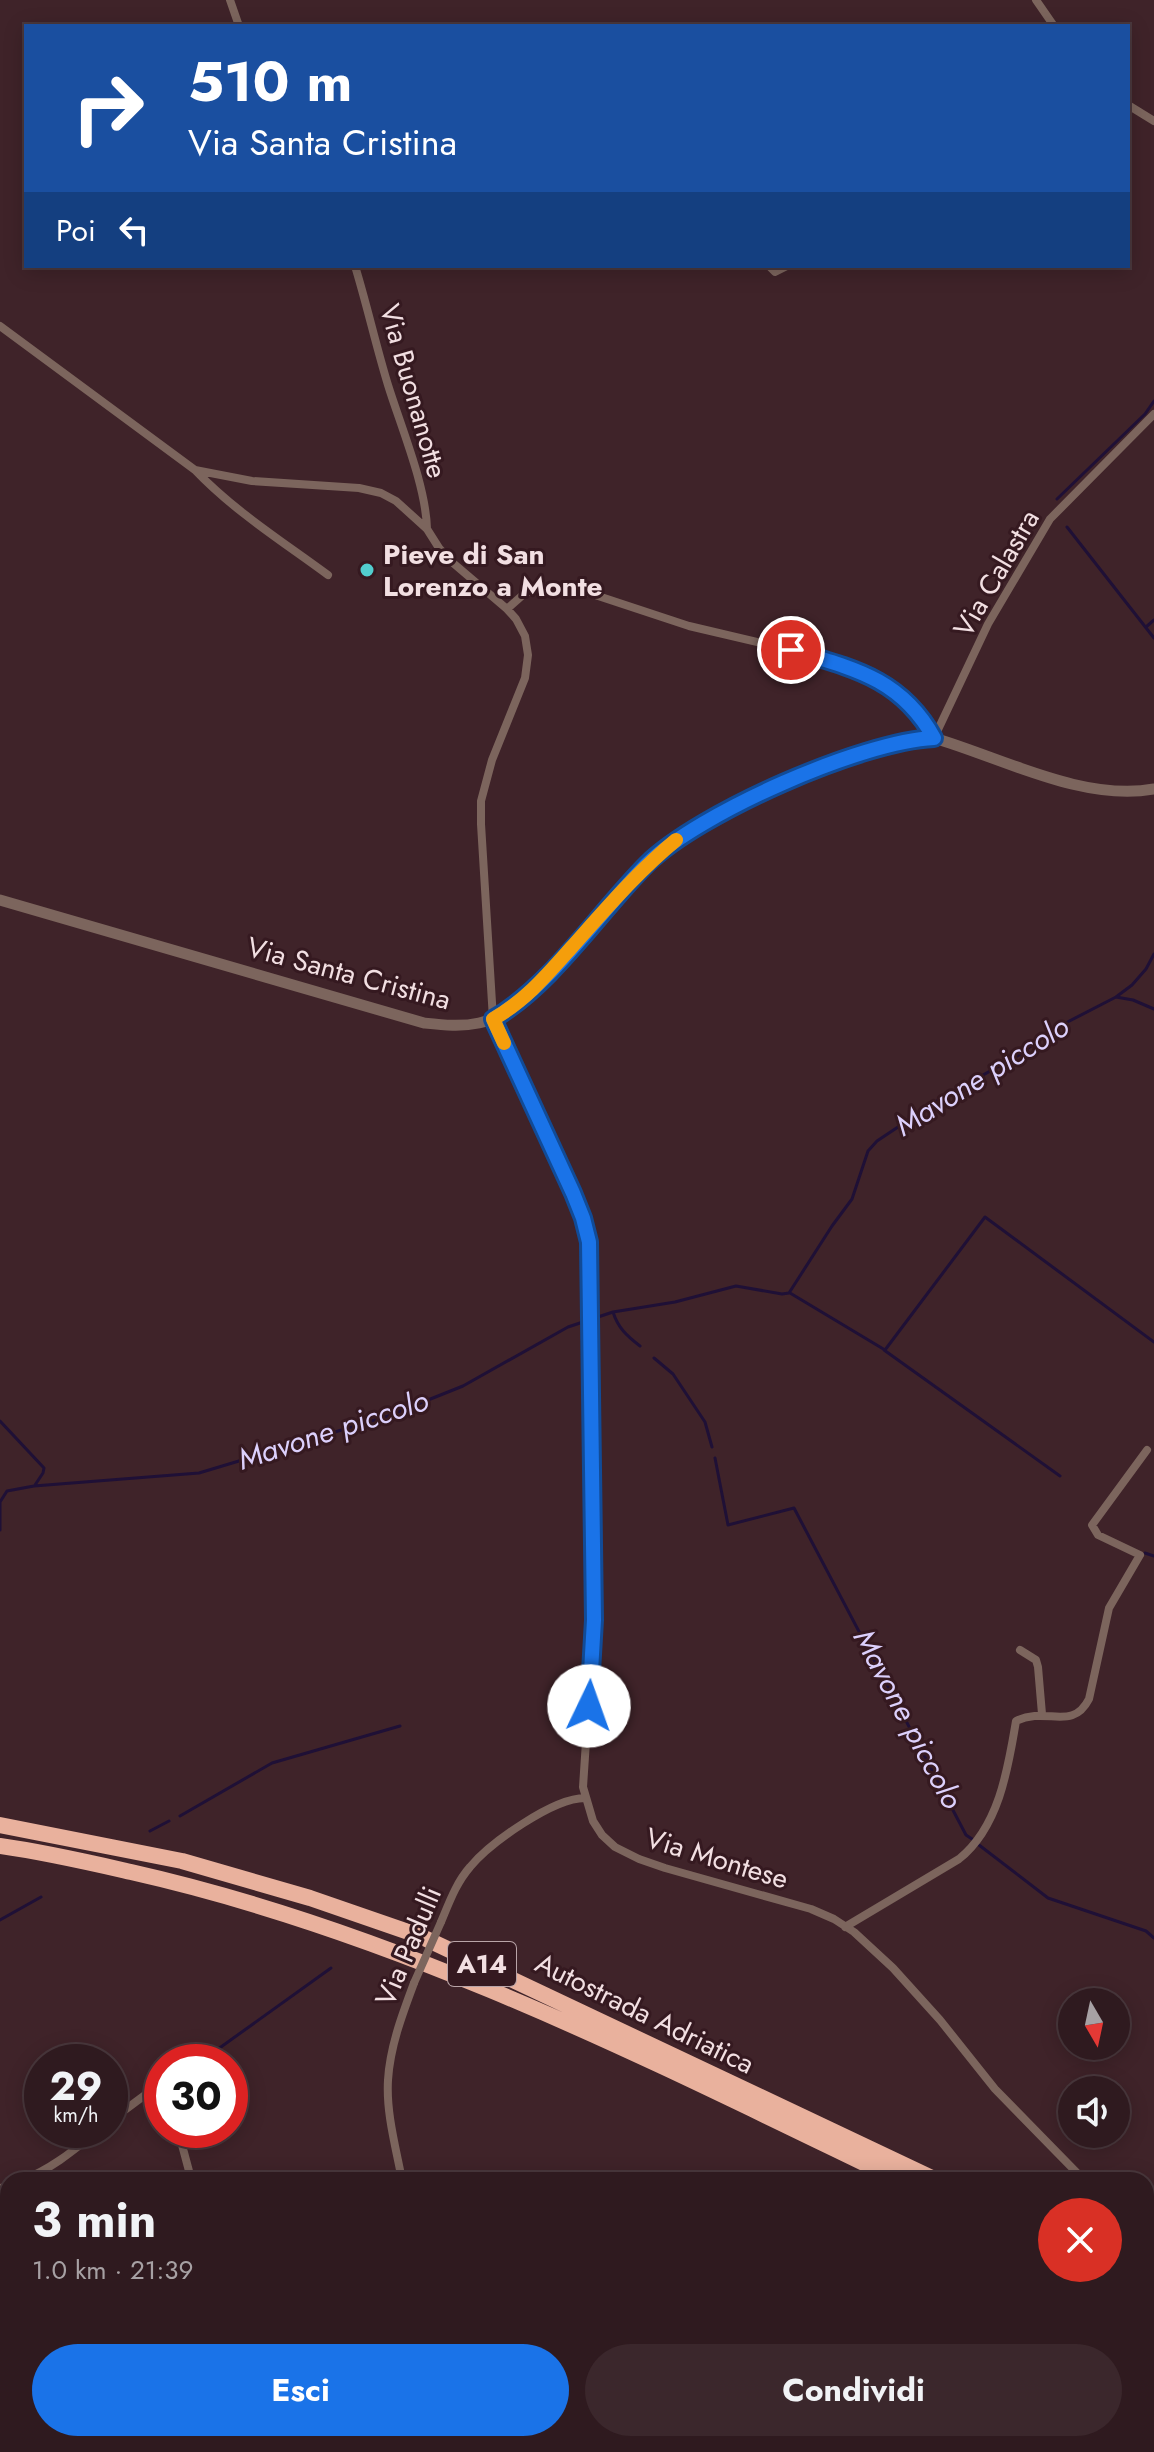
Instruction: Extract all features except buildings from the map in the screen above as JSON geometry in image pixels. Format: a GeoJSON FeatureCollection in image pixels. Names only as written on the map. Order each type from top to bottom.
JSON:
{"type":"FeatureCollection","features":[{"type":"Feature","properties":{"kind":"highway","name":"Autostrada Adriatica"},"geometry":{"type":"LineString","coordinates":[[0,1825],[182,1861],[310,1898],[420,1936],[919,2172]]}},
{"type":"Feature","properties":{"kind":"highway","name":"Autostrada Adriatica"},"geometry":{"type":"LineString","coordinates":[[0,1846],[41,1851],[193,1886],[323,1926],[470,1981],[602,2037],[882,2172]]}},
{"type":"Feature","properties":{"kind":"street"},"geometry":{"type":"LineString","coordinates":[[230,0],[238,24]]}},
{"type":"Feature","properties":{"kind":"street"},"geometry":{"type":"LineString","coordinates":[[1036,0],[1052,24]]}},
{"type":"Feature","properties":{"kind":"street"},"geometry":{"type":"LineString","coordinates":[[1130,106],[1154,121]]}},
{"type":"Feature","properties":{"kind":"street","name":"Via Buonanotte"},"geometry":{"type":"LineString","coordinates":[[356,268],[387,383],[412,458],[427,516],[427,529]]}},
{"type":"Feature","properties":{"kind":"street"},"geometry":{"type":"LineString","coordinates":[[0,326],[195,470],[230,504],[328,575]]}},
{"type":"Feature","properties":{"kind":"street","name":"Via Calastra"},"geometry":{"type":"LineString","coordinates":[[934,738],[988,624],[1050,519],[1154,414]]}},
{"type":"Feature","properties":{"kind":"street"},"geometry":{"type":"LineString","coordinates":[[195,470],[252,481],[341,486],[370,491],[396,501],[427,529],[446,556],[507,609],[525,636],[528,655],[525,678],[492,760],[481,801],[493,1019]]}},
{"type":"Feature","properties":{"kind":"street"},"geometry":{"type":"LineString","coordinates":[[507,609],[525,593],[542,587],[583,591],[689,626],[805,653],[857,669],[890,685],[922,718],[934,738]]}},
{"type":"Feature","properties":{"kind":"street","name":"Via Santa Cristina"},"geometry":{"type":"LineString","coordinates":[[0,900],[424,1023],[457,1026],[493,1019],[509,1010],[536,987],[649,863],[679,838],[772,788],[826,766],[915,739],[934,738],[1081,787],[1115,792],[1154,789]]}},
{"type":"Feature","properties":{"kind":"street","name":"Via Montese"},"geometry":{"type":"LineString","coordinates":[[493,1019],[583,1218],[589,1242],[594,1620],[583,1787],[593,1821],[615,1847],[639,1859],[811,1909],[845,1927],[893,1968],[940,2020],[995,2089],[1076,2172]]}},
{"type":"Feature","properties":{"kind":"street"},"geometry":{"type":"LineString","coordinates":[[845,1927],[973,1848],[1006,1781],[1016,1721],[1042,1714],[1069,1717],[1083,1710],[1089,1699],[1109,1608],[1140,1555],[1098,1535],[1092,1525],[1147,1450]]}},
{"type":"Feature","properties":{"kind":"street"},"geometry":{"type":"LineString","coordinates":[[1020,1650],[1036,1660],[1042,1714]]}},
{"type":"Feature","properties":{"kind":"street","name":"Via Padulli"},"geometry":{"type":"LineString","coordinates":[[401,2172],[388,2083],[397,2029],[454,1891],[471,1866],[487,1851],[552,1805],[573,1798],[585,1798]]}},
{"type":"Feature","properties":{"kind":"street"},"geometry":{"type":"LineString","coordinates":[[42,2172],[78,2148]]}},
{"type":"Feature","properties":{"kind":"street"},"geometry":{"type":"LineString","coordinates":[[183,2148],[190,2172]]}},
{"type":"Feature","properties":{"kind":"waterway"},"geometry":{"type":"LineString","coordinates":[[1057,499],[1145,414],[1154,401]]}},
{"type":"Feature","properties":{"kind":"waterway"},"geometry":{"type":"LineString","coordinates":[[1067,527],[1154,638]]}},
{"type":"Feature","properties":{"kind":"waterway"},"geometry":{"type":"LineString","coordinates":[[1146,627],[1154,620]]}},
{"type":"Feature","properties":{"kind":"waterway","name":"Mavone piccolo"},"geometry":{"type":"LineString","coordinates":[[0,1530],[0,1502],[7,1491],[34,1486],[199,1473],[388,1416],[463,1386],[568,1327],[613,1312],[675,1302],[736,1286],[789,1293],[852,1199],[868,1151],[877,1141],[940,1099],[1019,1055],[1052,1030],[1116,997],[1132,985],[1154,954]]}},
{"type":"Feature","properties":{"kind":"waterway","name":"Mavone piccolo"},"geometry":{"type":"LineString","coordinates":[[1116,997],[1154,1009]]}},
{"type":"Feature","properties":{"kind":"waterway","name":"Mavone piccolo"},"geometry":{"type":"LineString","coordinates":[[790,1293],[885,1350],[985,1217],[1154,1342]]}},
{"type":"Feature","properties":{"kind":"waterway","name":"Mavone piccolo"},"geometry":{"type":"LineString","coordinates":[[613,1312],[624,1331],[640,1346]]}},
{"type":"Feature","properties":{"kind":"waterway","name":"Mavone piccolo"},"geometry":{"type":"LineString","coordinates":[[884,1350],[1060,1476]]}},
{"type":"Feature","properties":{"kind":"waterway","name":"Mavone piccolo"},"geometry":{"type":"LineString","coordinates":[[654,1358],[673,1374],[705,1422],[712,1447]]}},
{"type":"Feature","properties":{"kind":"waterway","name":"Mavone piccolo"},"geometry":{"type":"LineString","coordinates":[[0,1421],[44,1468],[35,1485]]}},
{"type":"Feature","properties":{"kind":"waterway","name":"Mavone piccolo"},"geometry":{"type":"LineString","coordinates":[[715,1458],[728,1525],[794,1508],[966,1835],[972,1839]]}},
{"type":"Feature","properties":{"kind":"waterway","name":"Mavone piccolo"},"geometry":{"type":"LineString","coordinates":[[1145,1553],[1154,1556]]}},
{"type":"Feature","properties":{"kind":"waterway","name":"Mavone piccolo"},"geometry":{"type":"LineString","coordinates":[[180,1816],[272,1763],[400,1726]]}},
{"type":"Feature","properties":{"kind":"waterway","name":"Mavone piccolo"},"geometry":{"type":"LineString","coordinates":[[150,1831],[169,1821]]}},
{"type":"Feature","properties":{"kind":"waterway","name":"Mavone piccolo"},"geometry":{"type":"LineString","coordinates":[[979,1845],[1048,1898],[1146,1931],[1154,1938]]}},
{"type":"Feature","properties":{"kind":"waterway","name":"Mavone piccolo"},"geometry":{"type":"LineString","coordinates":[[0,1920],[41,1897]]}},
{"type":"Feature","properties":{"kind":"waterway","name":"Mavone piccolo"},"geometry":{"type":"LineString","coordinates":[[225,2044],[331,1968]]}},
{"type":"Feature","properties":{"kind":"slow traffic"},"geometry":{"type":"LineString","coordinates":[[504,1043],[493,1019],[536,987],[649,863],[676,840]]}},
{"type":"Feature","properties":{"kind":"place","name":"Pieve di San Lorenzo a Monte"},"geometry":{"type":"Point","coordinates":[367,570]}},
{"type":"Feature","properties":{"kind":"route"},"geometry":{"type":"LineString","coordinates":[[589,1706],[594,1620],[589,1242],[573,1193],[493,1019],[536,987],[649,863],[679,838],[772,788],[826,766],[915,739],[934,738],[928,726],[890,685],[857,669],[791,650]]}}]}
